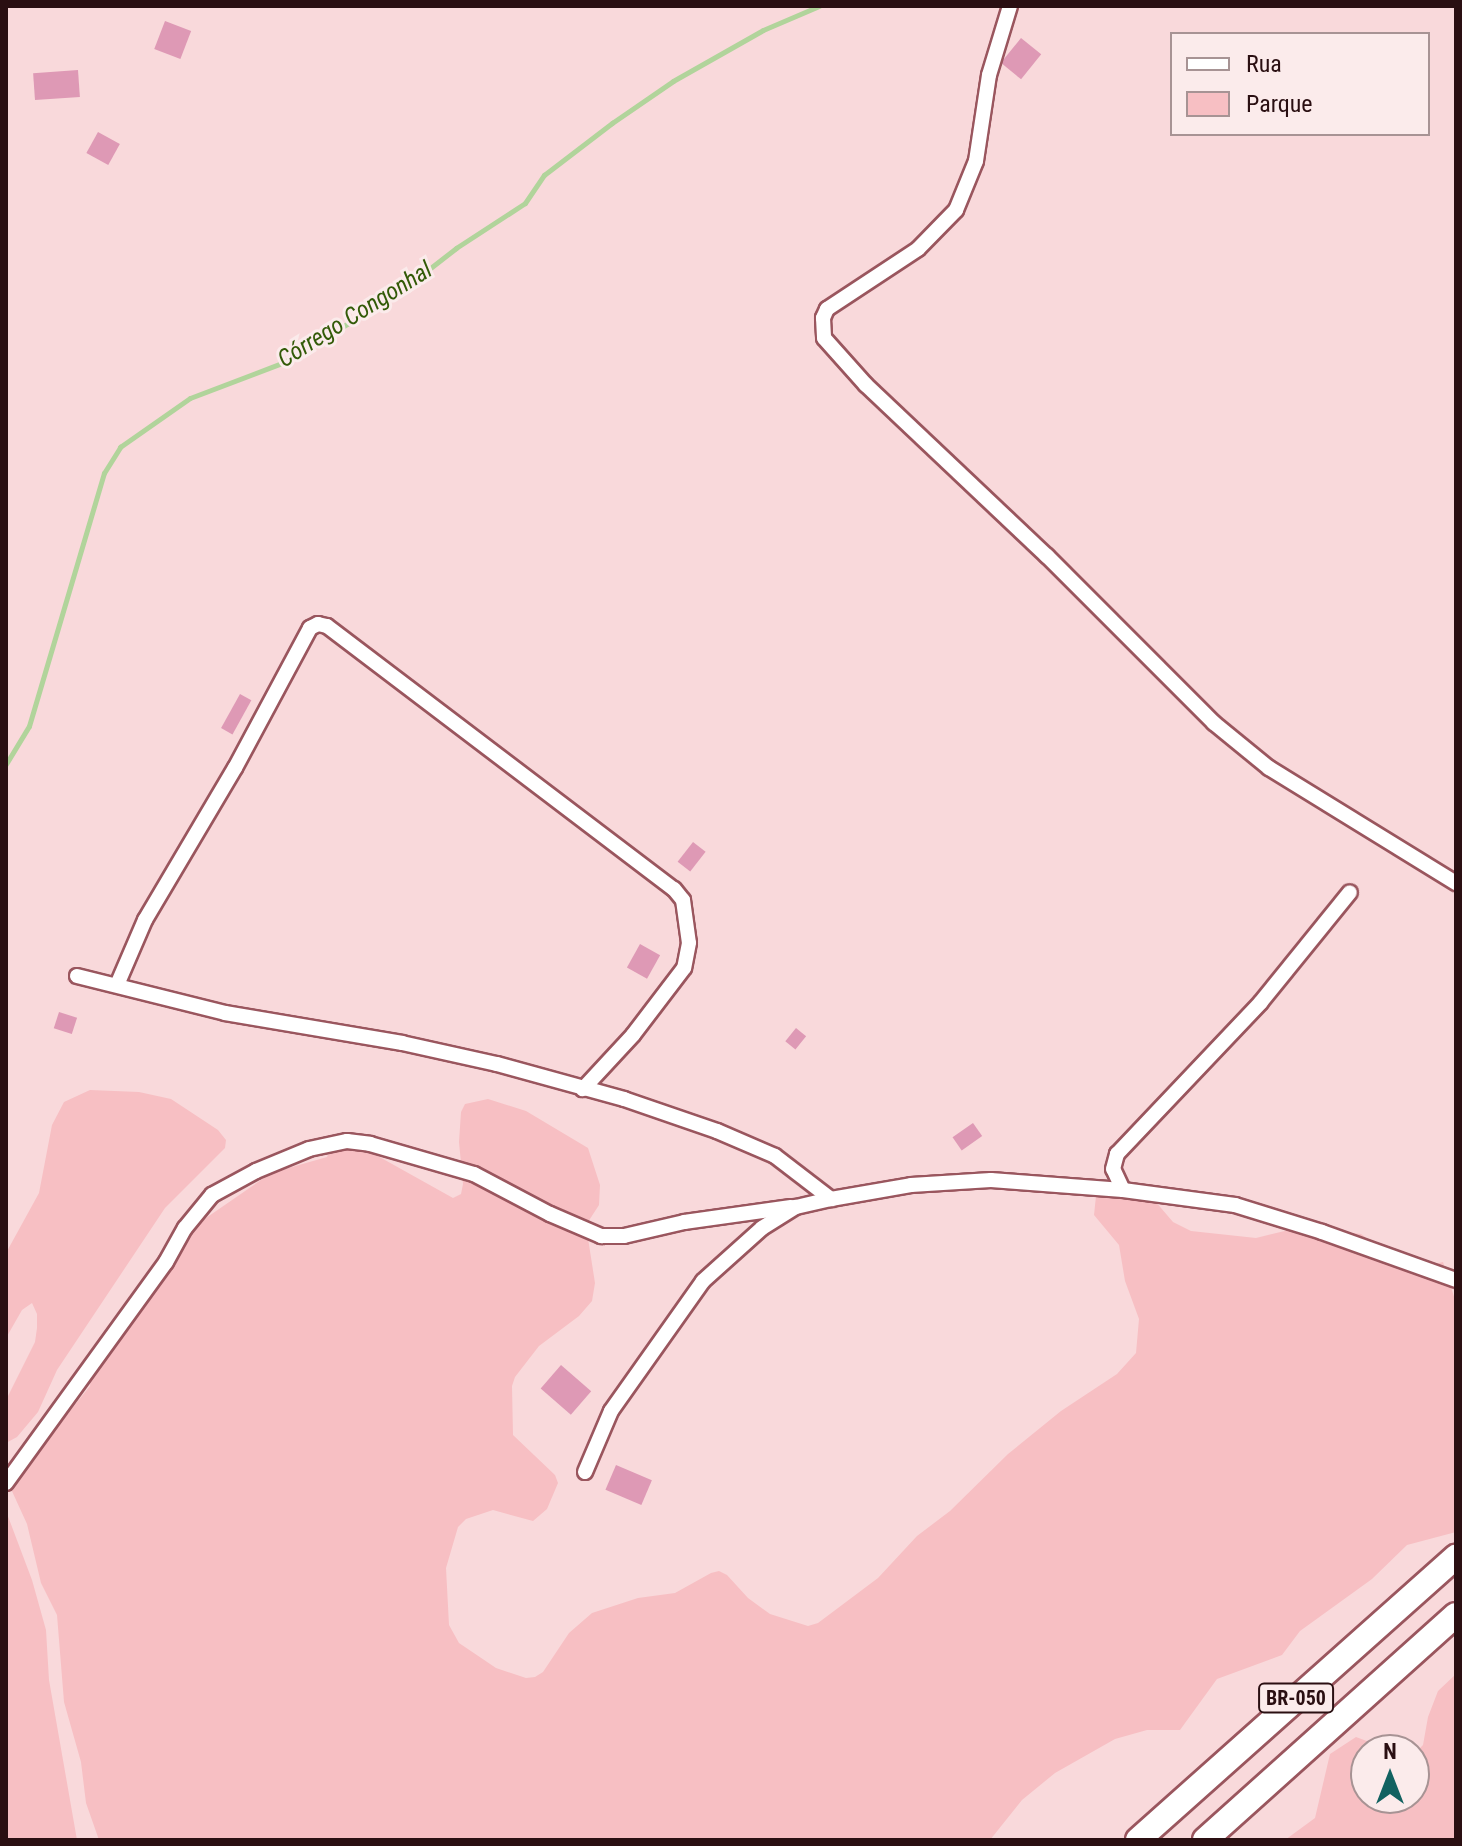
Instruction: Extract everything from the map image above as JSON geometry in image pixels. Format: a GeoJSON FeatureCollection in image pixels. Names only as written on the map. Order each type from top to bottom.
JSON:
{"type":"FeatureCollection","features":[{"type":"Feature","properties":{"kind":"highway","name":"BR-050"},"geometry":{"type":"LineString","coordinates":[[1138,1840],[1456,1557]]}},
{"type":"Feature","properties":{"kind":"highway","name":"BR-050"},"geometry":{"type":"LineString","coordinates":[[1205,1840],[1456,1615]]}},
{"type":"Feature","properties":{"kind":"street"},"geometry":{"type":"LineString","coordinates":[[1010,6],[989,75],[976,161],[961,201],[942,227],[918,249],[827,309],[823,318],[824,338],[866,385],[1047,556],[1214,723],[1269,768],[1456,883]]}},
{"type":"Feature","properties":{"kind":"street"},"geometry":{"type":"LineString","coordinates":[[117,985],[145,920],[235,768],[310,628],[318,624],[327,626],[674,889],[683,900],[689,943],[684,968],[633,1035],[583,1089]]}},
{"type":"Feature","properties":{"kind":"street"},"geometry":{"type":"LineString","coordinates":[[1123,1190],[1113,1169],[1117,1154],[1282,978],[1350,892]]}},
{"type":"Feature","properties":{"kind":"street"},"geometry":{"type":"LineString","coordinates":[[77,976],[225,1013],[416,1046],[583,1089],[704,1126],[766,1153],[831,1199]]}},
{"type":"Feature","properties":{"kind":"street"},"geometry":{"type":"LineString","coordinates":[[6,1483],[166,1262],[185,1228],[212,1195],[242,1177],[309,1149],[356,1142],[474,1174],[550,1214],[601,1236],[624,1236],[684,1222],[796,1207],[911,1185],[991,1180],[1123,1190],[1235,1205],[1456,1280]]}},
{"type":"Feature","properties":{"kind":"street"},"geometry":{"type":"LineString","coordinates":[[585,1472],[611,1411],[703,1281],[762,1228],[796,1207]]}},
{"type":"Feature","properties":{"kind":"green space"},"geometry":{"type":"Polygon","coordinates":[[[90,1090],[139,1092],[171,1099],[218,1130],[226,1140],[225,1148],[165,1208],[57,1370],[38,1412],[17,1437],[6,1443],[6,1400],[35,1342],[37,1314],[32,1303],[22,1310],[6,1338],[6,1253],[39,1193],[52,1125],[64,1102],[90,1090]]]}},
{"type":"Feature","properties":{"kind":"green space"},"geometry":{"type":"Polygon","coordinates":[[[488,1099],[526,1111],[588,1148],[600,1185],[599,1205],[588,1222],[587,1232],[595,1283],[592,1301],[579,1316],[539,1346],[515,1377],[512,1386],[513,1435],[555,1475],[558,1483],[547,1509],[533,1521],[493,1510],[466,1519],[458,1527],[446,1568],[449,1625],[459,1643],[496,1668],[526,1678],[535,1677],[543,1672],[569,1633],[592,1613],[638,1598],[675,1593],[719,1571],[770,1614],[808,1626],[818,1623],[878,1578],[917,1536],[950,1511],[1008,1454],[1061,1411],[1117,1374],[1136,1353],[1139,1319],[1125,1281],[1119,1245],[1094,1215],[1096,1196],[1105,1190],[1155,1201],[1173,1222],[1191,1231],[1256,1238],[1293,1229],[1361,1234],[1388,1254],[1426,1266],[1443,1262],[1456,1303],[1456,1532],[1407,1545],[1372,1579],[1300,1631],[1282,1655],[1217,1679],[1180,1730],[1147,1730],[1115,1739],[1055,1773],[1022,1800],[990,1840],[99,1840],[86,1803],[81,1762],[64,1702],[57,1615],[41,1583],[27,1524],[11,1489],[12,1483],[90,1386],[91,1375],[173,1252],[206,1218],[271,1173],[327,1157],[333,1143],[367,1150],[453,1198],[461,1194],[463,1184],[459,1142],[461,1112],[465,1104],[488,1099]]]}},
{"type":"Feature","properties":{"kind":"green space"},"geometry":{"type":"Polygon","coordinates":[[[6,1511],[32,1580],[46,1630],[49,1680],[77,1840],[6,1840],[6,1511]]]}},
{"type":"Feature","properties":{"kind":"green space"},"geometry":{"type":"Polygon","coordinates":[[[1456,1674],[1456,1840],[1285,1840],[1315,1818],[1330,1754],[1350,1741],[1350,1814],[1430,1814],[1430,1734],[1425,1734],[1438,1691],[1456,1674]]]}},
{"type":"Feature","properties":{"kind":"building"},"geometry":{"type":"Polygon","coordinates":[[[165,21],[191,31],[180,59],[154,49],[165,21]]]}},
{"type":"Feature","properties":{"kind":"building"},"geometry":{"type":"Polygon","coordinates":[[[1021,38],[1041,54],[1021,79],[1001,63],[1021,38]]]}},
{"type":"Feature","properties":{"kind":"building"},"geometry":{"type":"Polygon","coordinates":[[[78,70],[80,97],[35,100],[33,73],[78,70]]]}},
{"type":"Feature","properties":{"kind":"building"},"geometry":{"type":"Polygon","coordinates":[[[98,132],[120,144],[108,165],[86,153],[98,132]]]}},
{"type":"Feature","properties":{"kind":"building"},"geometry":{"type":"Polygon","coordinates":[[[240,694],[251,700],[232,734],[221,728],[240,694]]]}},
{"type":"Feature","properties":{"kind":"building"},"geometry":{"type":"Polygon","coordinates":[[[693,842],[706,852],[690,872],[678,862],[693,842]]]}},
{"type":"Feature","properties":{"kind":"building"},"geometry":{"type":"Polygon","coordinates":[[[640,944],[660,955],[647,979],[627,968],[640,944]]]}},
{"type":"Feature","properties":{"kind":"building"},"geometry":{"type":"Polygon","coordinates":[[[59,1012],[77,1018],[72,1034],[54,1028],[59,1012]]]}},
{"type":"Feature","properties":{"kind":"building"},"geometry":{"type":"Polygon","coordinates":[[[796,1028],[806,1036],[795,1049],[785,1041],[796,1028]]]}},
{"type":"Feature","properties":{"kind":"building"},"geometry":{"type":"Polygon","coordinates":[[[973,1123],[982,1136],[962,1150],[953,1137],[973,1123]]]}},
{"type":"Feature","properties":{"kind":"building"},"geometry":{"type":"Polygon","coordinates":[[[561,1365],[591,1391],[571,1415],[541,1388],[561,1365]]]}},
{"type":"Feature","properties":{"kind":"building"},"geometry":{"type":"Polygon","coordinates":[[[616,1465],[652,1480],[641,1505],[605,1490],[616,1465]]]}},
{"type":"Feature","properties":{"kind":"waterway","name":"Córrego Congonhal"},"geometry":{"type":"LineString","coordinates":[[6,764],[29,726],[104,473],[120,447],[190,398],[282,363],[397,294],[456,248],[525,203],[544,175],[673,81],[763,30],[819,6]]}}]}
